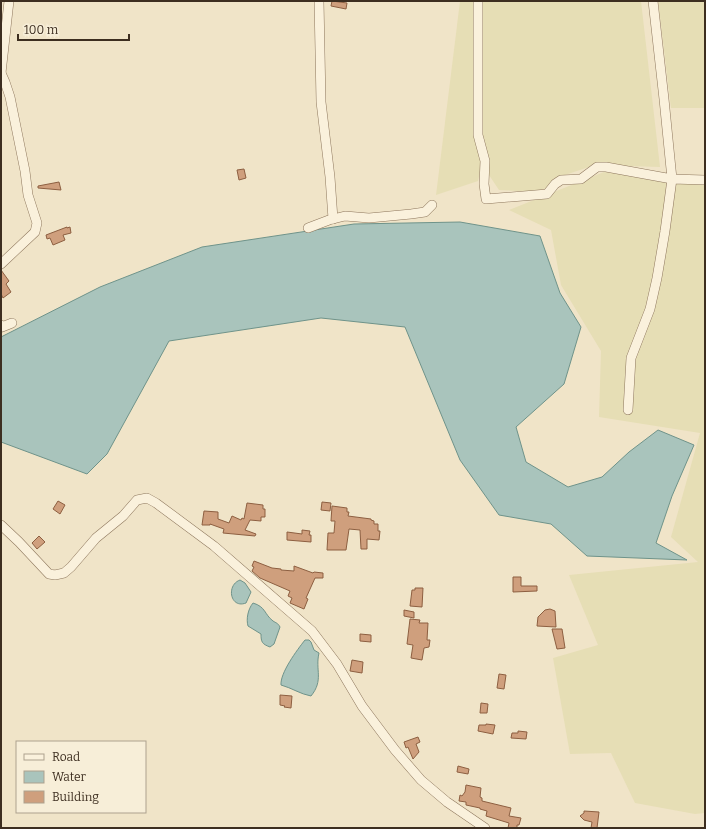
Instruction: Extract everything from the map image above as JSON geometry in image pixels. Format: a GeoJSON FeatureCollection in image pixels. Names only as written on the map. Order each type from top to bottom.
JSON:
{"type":"FeatureCollection","features":[{"type":"Feature","properties":{"kind":"street"},"geometry":{"type":"LineString","coordinates":[[1,264],[35,232],[37,223],[28,195],[25,171],[10,97],[1,73],[9,1]]}},
{"type":"Feature","properties":{"kind":"street"},"geometry":{"type":"LineString","coordinates":[[319,1],[321,102],[330,177],[333,219]]}},
{"type":"Feature","properties":{"kind":"street"},"geometry":{"type":"LineString","coordinates":[[478,1],[478,135],[485,161],[484,184],[486,199],[547,194],[555,184],[561,180],[581,179],[597,167],[606,167],[672,179],[705,180]]}},
{"type":"Feature","properties":{"kind":"street"},"geometry":{"type":"LineString","coordinates":[[628,410],[631,358],[650,309],[665,231],[672,179],[653,1]]}},
{"type":"Feature","properties":{"kind":"street"},"geometry":{"type":"LineString","coordinates":[[308,228],[346,216],[369,218],[425,212],[432,205]]}},
{"type":"Feature","properties":{"kind":"street"},"geometry":{"type":"LineString","coordinates":[[1,326],[12,323]]}},
{"type":"Feature","properties":{"kind":"street"},"geometry":{"type":"LineString","coordinates":[[1,526],[19,542],[45,571],[49,574],[55,575],[64,573],[71,567],[96,538],[123,516],[137,500],[147,498],[156,503],[214,546],[312,631],[337,664],[362,706],[395,750],[421,780],[447,802],[485,828]]}},
{"type":"Feature","properties":{"kind":"shaded area"},"geometry":{"type":"Polygon","coordinates":[[[460,1],[477,1],[482,163],[478,181],[436,195],[460,1]]]}},
{"type":"Feature","properties":{"kind":"shaded area"},"geometry":{"type":"Polygon","coordinates":[[[483,1],[641,1],[660,167],[595,165],[562,176],[540,192],[499,190],[489,175],[484,161],[481,99],[483,1]]]}},
{"type":"Feature","properties":{"kind":"shaded area"},"geometry":{"type":"Polygon","coordinates":[[[658,1],[705,1],[705,108],[671,108],[658,1]]]}},
{"type":"Feature","properties":{"kind":"shaded area"},"geometry":{"type":"Polygon","coordinates":[[[604,172],[705,182],[705,813],[695,814],[635,803],[611,753],[570,754],[553,658],[598,645],[569,575],[698,562],[671,537],[700,433],[599,417],[601,351],[561,285],[551,230],[509,210],[604,172]]]}},
{"type":"Feature","properties":{"kind":"water"},"geometry":{"type":"Polygon","coordinates":[[[460,222],[540,236],[560,293],[581,327],[564,384],[516,427],[526,462],[568,487],[602,477],[629,452],[658,430],[694,445],[672,496],[656,543],[687,560],[587,556],[551,524],[499,515],[460,460],[405,327],[321,318],[169,341],[107,454],[87,474],[1,442],[1,337],[100,287],[202,247],[354,224],[460,222]]]}},
{"type":"Feature","properties":{"kind":"water"},"geometry":{"type":"Polygon","coordinates":[[[240,580],[245,583],[251,592],[246,603],[241,604],[236,603],[232,596],[233,587],[240,580]]]}},
{"type":"Feature","properties":{"kind":"water"},"geometry":{"type":"Polygon","coordinates":[[[253,603],[263,609],[280,627],[274,644],[270,647],[262,642],[261,634],[248,626],[248,614],[253,603]]]}},
{"type":"Feature","properties":{"kind":"water"},"geometry":{"type":"Polygon","coordinates":[[[305,640],[309,640],[314,650],[319,653],[318,680],[315,690],[311,696],[281,685],[281,680],[286,668],[305,640]]]}},
{"type":"Feature","properties":{"kind":"building"},"geometry":{"type":"Polygon","coordinates":[[[332,1],[347,3],[346,9],[331,6],[332,1]]]}},
{"type":"Feature","properties":{"kind":"building"},"geometry":{"type":"Polygon","coordinates":[[[244,169],[246,178],[239,180],[237,170],[244,169]]]}},
{"type":"Feature","properties":{"kind":"building"},"geometry":{"type":"Polygon","coordinates":[[[59,182],[61,190],[38,188],[38,186],[59,182]]]}},
{"type":"Feature","properties":{"kind":"building"},"geometry":{"type":"Polygon","coordinates":[[[70,227],[71,233],[63,235],[65,240],[53,245],[50,238],[47,239],[46,235],[70,227]]]}},
{"type":"Feature","properties":{"kind":"building"},"geometry":{"type":"Polygon","coordinates":[[[1,270],[9,281],[6,284],[11,292],[3,298],[1,294],[1,270]]]}},
{"type":"Feature","properties":{"kind":"building"},"geometry":{"type":"Polygon","coordinates":[[[58,501],[65,505],[60,514],[53,509],[58,501]]]}},
{"type":"Feature","properties":{"kind":"building"},"geometry":{"type":"Polygon","coordinates":[[[322,502],[331,503],[330,511],[321,510],[322,502]]]}},
{"type":"Feature","properties":{"kind":"building"},"geometry":{"type":"Polygon","coordinates":[[[247,503],[263,505],[263,509],[265,509],[265,517],[261,517],[261,521],[250,520],[245,530],[256,534],[255,536],[223,533],[224,529],[210,524],[202,525],[204,511],[218,512],[218,519],[229,523],[232,516],[241,520],[242,518],[244,519],[247,503]]]}},
{"type":"Feature","properties":{"kind":"building"},"geometry":{"type":"Polygon","coordinates":[[[332,506],[347,508],[347,512],[349,512],[348,516],[371,519],[374,521],[374,524],[378,524],[378,531],[380,531],[379,540],[367,539],[367,549],[361,549],[360,530],[349,529],[346,550],[327,550],[328,533],[334,533],[335,521],[331,521],[332,506]]]}},
{"type":"Feature","properties":{"kind":"building"},"geometry":{"type":"Polygon","coordinates":[[[302,530],[310,531],[309,535],[311,535],[311,542],[287,540],[287,532],[302,534],[302,530]]]}},
{"type":"Feature","properties":{"kind":"building"},"geometry":{"type":"Polygon","coordinates":[[[39,536],[45,542],[37,549],[32,543],[39,536]]]}},
{"type":"Feature","properties":{"kind":"building"},"geometry":{"type":"Polygon","coordinates":[[[254,561],[281,570],[294,571],[294,566],[313,573],[323,573],[323,578],[315,578],[306,598],[308,599],[304,609],[290,603],[292,598],[288,596],[290,591],[260,578],[252,571],[254,561]]]}},
{"type":"Feature","properties":{"kind":"building"},"geometry":{"type":"Polygon","coordinates":[[[513,577],[521,577],[521,586],[537,586],[537,591],[513,592],[513,577]]]}},
{"type":"Feature","properties":{"kind":"building"},"geometry":{"type":"Polygon","coordinates":[[[415,588],[423,588],[422,607],[410,606],[412,590],[415,590],[415,588]]]}},
{"type":"Feature","properties":{"kind":"building"},"geometry":{"type":"Polygon","coordinates":[[[550,609],[555,611],[556,627],[537,626],[538,617],[545,610],[550,609]]]}},
{"type":"Feature","properties":{"kind":"building"},"geometry":{"type":"Polygon","coordinates":[[[404,610],[414,612],[414,618],[404,616],[404,610]]]}},
{"type":"Feature","properties":{"kind":"building"},"geometry":{"type":"Polygon","coordinates":[[[410,619],[420,620],[419,623],[428,623],[427,640],[430,640],[429,647],[424,648],[422,660],[411,658],[413,645],[407,644],[410,619]]]}},
{"type":"Feature","properties":{"kind":"building"},"geometry":{"type":"Polygon","coordinates":[[[552,629],[562,629],[565,648],[557,649],[552,629]]]}},
{"type":"Feature","properties":{"kind":"building"},"geometry":{"type":"Polygon","coordinates":[[[360,634],[371,635],[371,642],[360,641],[360,634]]]}},
{"type":"Feature","properties":{"kind":"building"},"geometry":{"type":"Polygon","coordinates":[[[352,660],[363,662],[362,673],[350,671],[352,660]]]}},
{"type":"Feature","properties":{"kind":"building"},"geometry":{"type":"Polygon","coordinates":[[[499,674],[506,675],[504,689],[497,688],[499,674]]]}},
{"type":"Feature","properties":{"kind":"building"},"geometry":{"type":"Polygon","coordinates":[[[280,695],[292,696],[291,708],[280,705],[280,695]]]}},
{"type":"Feature","properties":{"kind":"building"},"geometry":{"type":"Polygon","coordinates":[[[481,703],[488,704],[487,713],[480,713],[481,703]]]}},
{"type":"Feature","properties":{"kind":"building"},"geometry":{"type":"Polygon","coordinates":[[[479,725],[495,725],[493,734],[478,731],[479,725]]]}},
{"type":"Feature","properties":{"kind":"building"},"geometry":{"type":"Polygon","coordinates":[[[518,731],[527,732],[526,739],[511,738],[512,733],[518,733],[518,731]]]}},
{"type":"Feature","properties":{"kind":"building"},"geometry":{"type":"Polygon","coordinates":[[[418,737],[420,742],[416,744],[419,752],[413,759],[404,742],[418,737]]]}},
{"type":"Feature","properties":{"kind":"building"},"geometry":{"type":"Polygon","coordinates":[[[458,766],[469,769],[468,774],[457,772],[458,766]]]}},
{"type":"Feature","properties":{"kind":"building"},"geometry":{"type":"Polygon","coordinates":[[[466,785],[481,788],[480,797],[482,798],[482,801],[511,808],[509,816],[521,818],[517,828],[508,828],[509,823],[486,816],[487,811],[466,805],[466,802],[459,801],[460,795],[462,796],[465,792],[466,785]]]}},
{"type":"Feature","properties":{"kind":"building"},"geometry":{"type":"Polygon","coordinates":[[[584,811],[599,812],[597,828],[591,828],[592,822],[584,820],[580,816],[584,813],[584,811]]]}}]}
